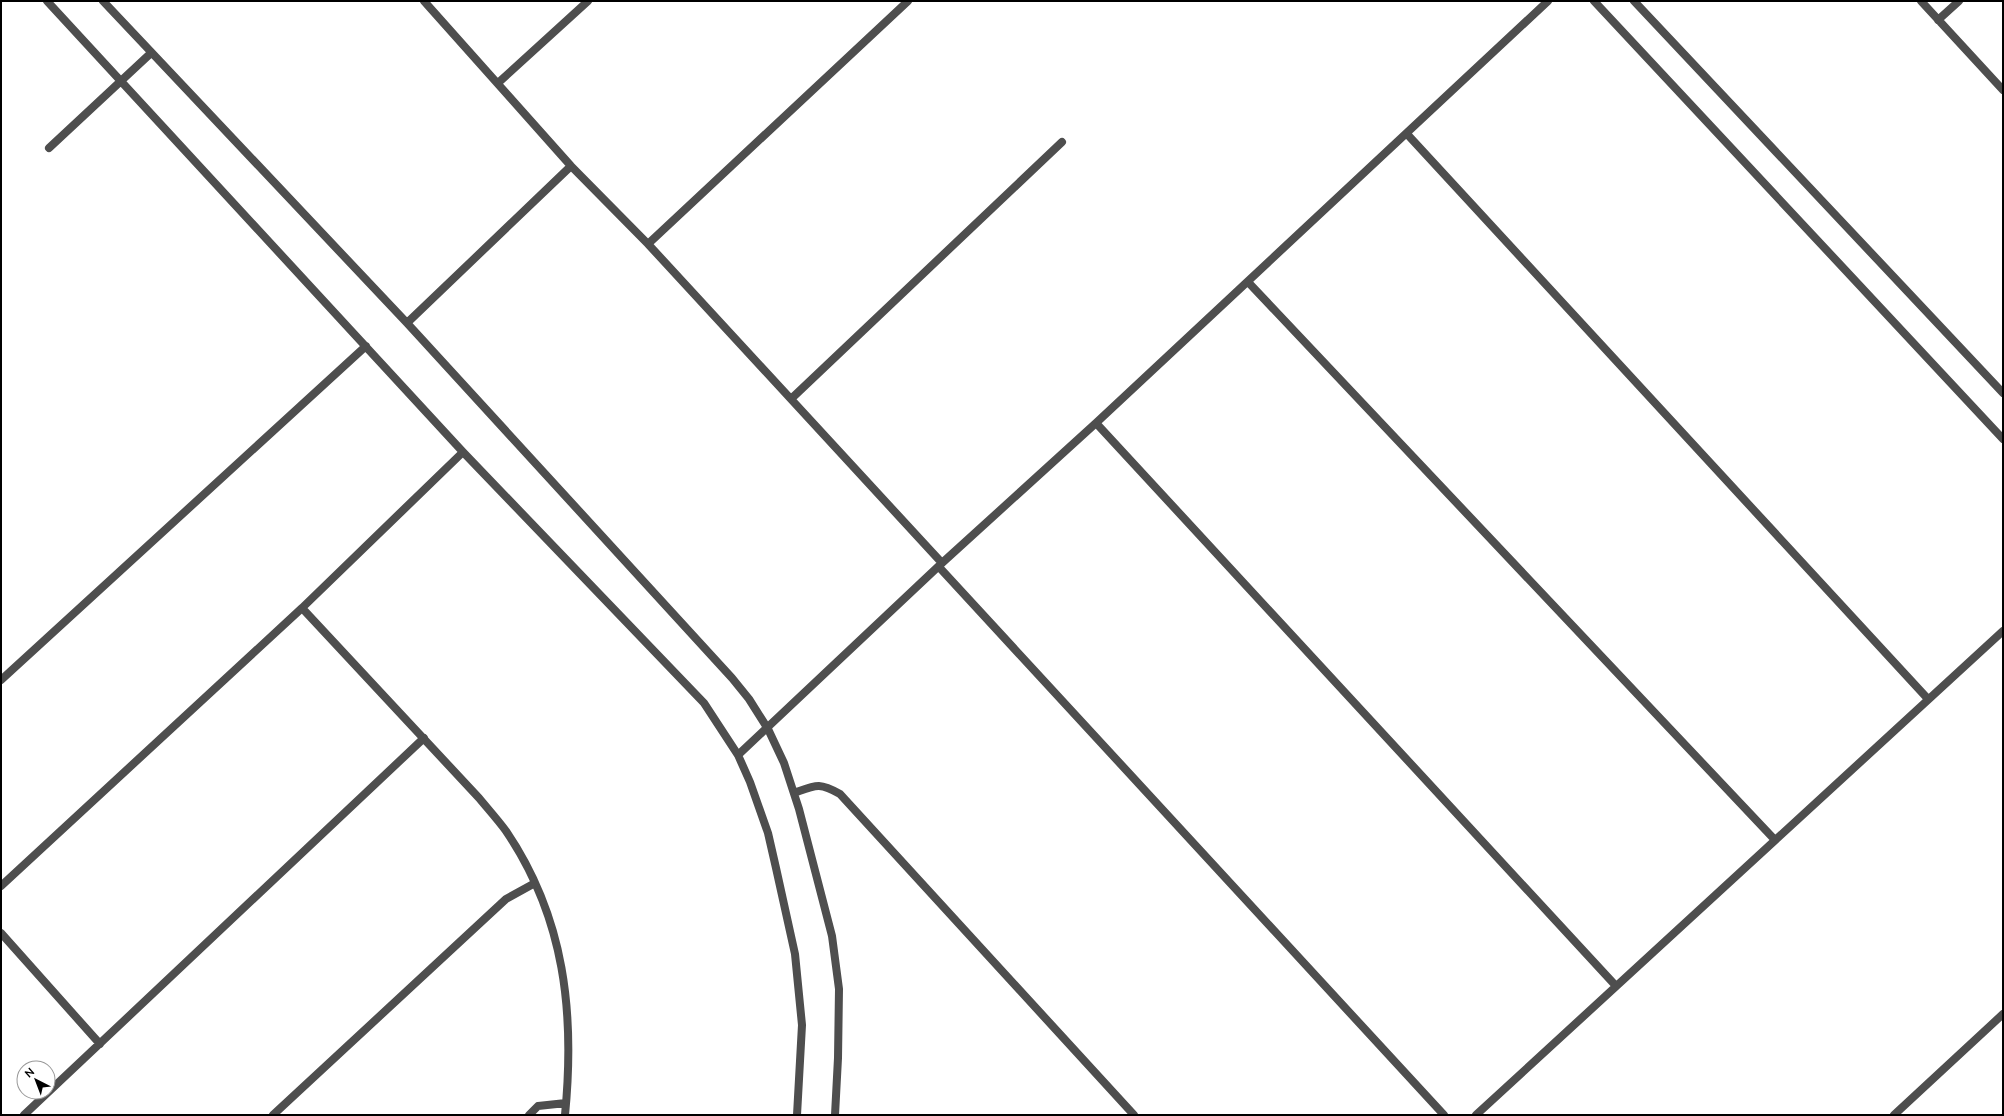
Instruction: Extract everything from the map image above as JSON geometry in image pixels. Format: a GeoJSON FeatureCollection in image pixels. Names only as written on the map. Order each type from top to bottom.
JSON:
{"type":"FeatureCollection","features":[{"type":"Feature","properties":{"kind":"street"},"geometry":{"type":"LineString","coordinates":[[47,1],[463,452],[704,703],[738,755],[750,782],[768,833],[795,954],[802,1024],[797,1115]]}},
{"type":"Feature","properties":{"kind":"street"},"geometry":{"type":"LineString","coordinates":[[103,1],[151,54],[407,323],[732,678],[749,699],[768,729],[784,763],[794,793],[832,936],[838,989],[838,1058],[835,1115]]}},
{"type":"Feature","properties":{"kind":"street"},"geometry":{"type":"LineString","coordinates":[[424,1],[571,166],[648,244],[791,399],[1444,1115]]}},
{"type":"Feature","properties":{"kind":"street"},"geometry":{"type":"LineString","coordinates":[[498,83],[588,1]]}},
{"type":"Feature","properties":{"kind":"street"},"geometry":{"type":"LineString","coordinates":[[648,244],[908,1]]}},
{"type":"Feature","properties":{"kind":"street"},"geometry":{"type":"LineString","coordinates":[[738,755],[768,729],[941,565],[1248,282],[1548,1]]}},
{"type":"Feature","properties":{"kind":"street"},"geometry":{"type":"LineString","coordinates":[[1594,1],[2003,439]]}},
{"type":"Feature","properties":{"kind":"street"},"geometry":{"type":"LineString","coordinates":[[1634,1],[2003,393]]}},
{"type":"Feature","properties":{"kind":"street"},"geometry":{"type":"LineString","coordinates":[[1921,1],[2003,90]]}},
{"type":"Feature","properties":{"kind":"street"},"geometry":{"type":"LineString","coordinates":[[1938,20],[1959,1]]}},
{"type":"Feature","properties":{"kind":"street"},"geometry":{"type":"LineString","coordinates":[[49,148],[151,54]]}},
{"type":"Feature","properties":{"kind":"street"},"geometry":{"type":"LineString","coordinates":[[1407,134],[1928,699]]}},
{"type":"Feature","properties":{"kind":"street"},"geometry":{"type":"LineString","coordinates":[[791,399],[1062,142]]}},
{"type":"Feature","properties":{"kind":"street"},"geometry":{"type":"LineString","coordinates":[[407,323],[571,166]]}},
{"type":"Feature","properties":{"kind":"street"},"geometry":{"type":"LineString","coordinates":[[1248,282],[1775,840]]}},
{"type":"Feature","properties":{"kind":"street"},"geometry":{"type":"LineString","coordinates":[[1,680],[366,346]]}},
{"type":"Feature","properties":{"kind":"street"},"geometry":{"type":"LineString","coordinates":[[1096,423],[1616,986]]}},
{"type":"Feature","properties":{"kind":"street"},"geometry":{"type":"LineString","coordinates":[[1,886],[302,608],[463,452]]}},
{"type":"Feature","properties":{"kind":"street"},"geometry":{"type":"LineString","coordinates":[[302,608],[479,798],[506,831],[535,883],[550,921],[562,964],[568,1054],[565,1115]]}},
{"type":"Feature","properties":{"kind":"street"},"geometry":{"type":"LineString","coordinates":[[1476,1115],[2003,630]]}},
{"type":"Feature","properties":{"kind":"street"},"geometry":{"type":"LineString","coordinates":[[24,1115],[424,738]]}},
{"type":"Feature","properties":{"kind":"street"},"geometry":{"type":"LineString","coordinates":[[794,793],[819,785],[827,786],[840,794],[1134,1115]]}},
{"type":"Feature","properties":{"kind":"street"},"geometry":{"type":"LineString","coordinates":[[273,1115],[506,899],[535,883]]}},
{"type":"Feature","properties":{"kind":"street"},"geometry":{"type":"LineString","coordinates":[[1,934],[100,1044]]}},
{"type":"Feature","properties":{"kind":"street"},"geometry":{"type":"LineString","coordinates":[[1894,1115],[2003,1014]]}},
{"type":"Feature","properties":{"kind":"street"},"geometry":{"type":"LineString","coordinates":[[529,1115],[538,1106],[566,1103]]}}]}
